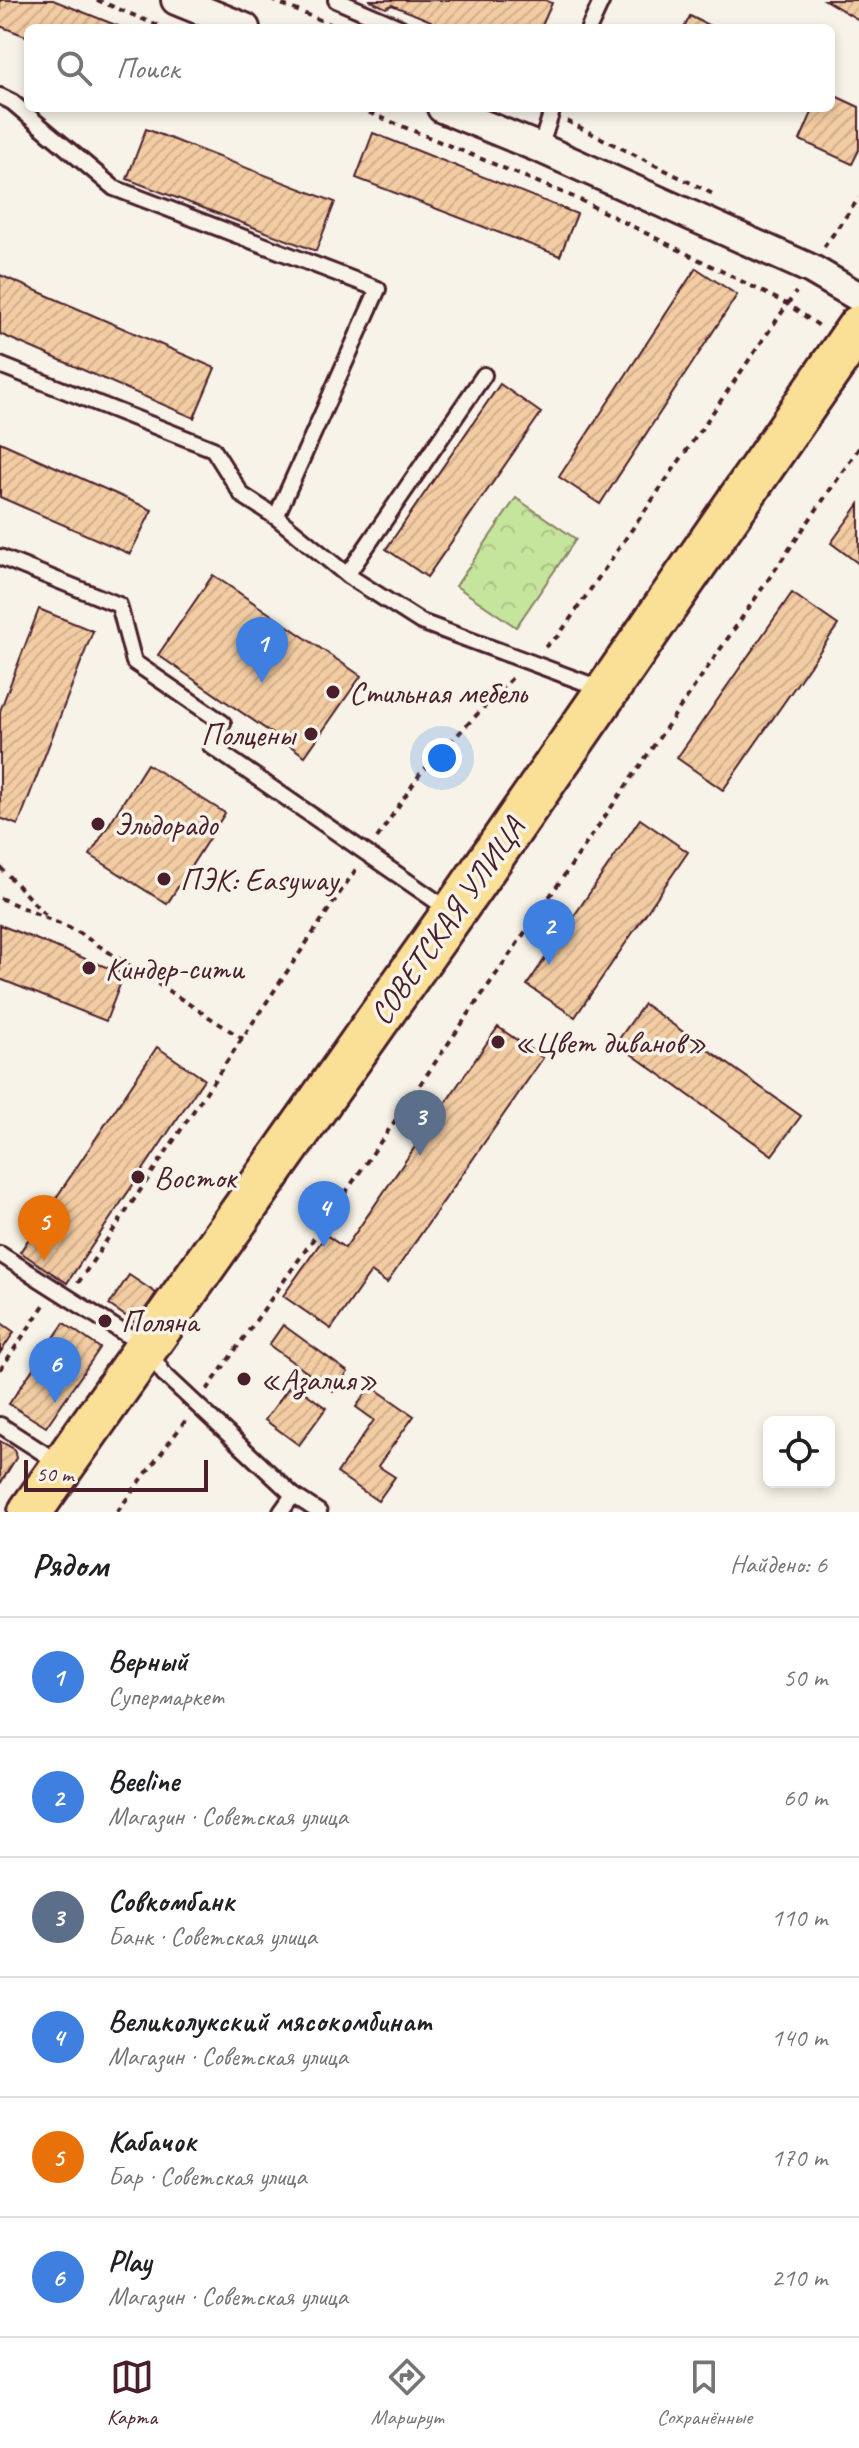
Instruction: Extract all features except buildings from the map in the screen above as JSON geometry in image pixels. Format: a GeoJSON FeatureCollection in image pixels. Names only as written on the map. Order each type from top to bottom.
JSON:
{"type":"FeatureCollection","features":[{"type":"Feature","properties":{"kind":"main road","name":"СОВЕТСКАЯ УЛИЦА"},"geometry":{"type":"LineString","coordinates":[[30,1512],[453,913],[853,335]]}},
{"type":"Feature","properties":{"kind":"street"},"geometry":{"type":"LineString","coordinates":[[176,0],[235,24]]}},
{"type":"Feature","properties":{"kind":"street"},"geometry":{"type":"LineString","coordinates":[[452,112],[811,269],[859,297]]}},
{"type":"Feature","properties":{"kind":"lane"},"geometry":{"type":"LineString","coordinates":[[336,0],[392,24]]}},
{"type":"Feature","properties":{"kind":"lane"},"geometry":{"type":"LineString","coordinates":[[591,24],[602,0]]}},
{"type":"Feature","properties":{"kind":"lane"},"geometry":{"type":"LineString","coordinates":[[0,96],[12,102],[114,188],[378,289],[276,517]]}},
{"type":"Feature","properties":{"kind":"lane"},"geometry":{"type":"LineString","coordinates":[[540,148],[552,112]]}},
{"type":"Feature","properties":{"kind":"lane"},"geometry":{"type":"LineString","coordinates":[[0,365],[213,449],[242,495],[276,517],[347,575],[421,622],[608,691]]}},
{"type":"Feature","properties":{"kind":"lane"},"geometry":{"type":"LineString","coordinates":[[347,575],[484,375]]}},
{"type":"Feature","properties":{"kind":"lane"},"geometry":{"type":"LineString","coordinates":[[0,557],[119,605],[134,662],[223,723],[211,746],[453,913]]}},
{"type":"Feature","properties":{"kind":"lane"},"geometry":{"type":"LineString","coordinates":[[0,1254],[146,1347],[164,1374],[293,1495],[319,1512]]}},
{"type":"Feature","properties":{"kind":"lane"},"geometry":{"type":"LineString","coordinates":[[0,1425],[63,1465]]}},
{"type":"Feature","properties":{"kind":"lane"},"geometry":{"type":"LineString","coordinates":[[281,1512],[293,1495]]}},
{"type":"Feature","properties":{"kind":"path"},"geometry":{"type":"LineString","coordinates":[[97,0],[154,24]]}},
{"type":"Feature","properties":{"kind":"path"},"geometry":{"type":"LineString","coordinates":[[271,0],[330,24]]}},
{"type":"Feature","properties":{"kind":"path"},"geometry":{"type":"LineString","coordinates":[[368,112],[576,198],[853,335]]}},
{"type":"Feature","properties":{"kind":"path"},"geometry":{"type":"LineString","coordinates":[[554,112],[722,199]]}},
{"type":"Feature","properties":{"kind":"path"},"geometry":{"type":"LineString","coordinates":[[68,1299],[420,774],[528,661],[559,635],[859,198]]}},
{"type":"Feature","properties":{"kind":"path"},"geometry":{"type":"LineString","coordinates":[[117,1512],[198,1405],[859,448]]}},
{"type":"Feature","properties":{"kind":"path"},"geometry":{"type":"LineString","coordinates":[[0,867],[51,920]]}},
{"type":"Feature","properties":{"kind":"path"},"geometry":{"type":"LineString","coordinates":[[0,898],[76,931],[243,1039]]}},
{"type":"Feature","properties":{"kind":"path"},"geometry":{"type":"LineString","coordinates":[[0,1370],[54,1289]]}},
{"type":"Feature","properties":{"kind":"green space"},"geometry":{"type":"Polygon","coordinates":[[[516,498],[576,539],[516,627],[456,586],[516,498]]]}},
{"type":"Feature","properties":{"kind":"place","name":"Верный"},"geometry":{"type":"Point","coordinates":[262,683]}},
{"type":"Feature","properties":{"kind":"place","name":"Стильная мебель"},"geometry":{"type":"Point","coordinates":[333,692]}},
{"type":"Feature","properties":{"kind":"place","name":"Полцены"},"geometry":{"type":"Point","coordinates":[311,734]}},
{"type":"Feature","properties":{"kind":"place","name":"Эльдорадо"},"geometry":{"type":"Point","coordinates":[98,824]}},
{"type":"Feature","properties":{"kind":"place","name":"ПЭК: Easyway"},"geometry":{"type":"Point","coordinates":[164,879]}},
{"type":"Feature","properties":{"kind":"place","name":"Beeline"},"geometry":{"type":"Point","coordinates":[549,965]}},
{"type":"Feature","properties":{"kind":"place","name":"Киндер-сити"},"geometry":{"type":"Point","coordinates":[89,968]}},
{"type":"Feature","properties":{"kind":"place","name":"«Цвет диванов»"},"geometry":{"type":"Point","coordinates":[498,1042]}},
{"type":"Feature","properties":{"kind":"place","name":"Совкомбанк"},"geometry":{"type":"Point","coordinates":[420,1156]}},
{"type":"Feature","properties":{"kind":"place","name":"Восток"},"geometry":{"type":"Point","coordinates":[138,1177]}},
{"type":"Feature","properties":{"kind":"place","name":"Великолукский мясокомбинат"},"geometry":{"type":"Point","coordinates":[324,1247]}},
{"type":"Feature","properties":{"kind":"place","name":"Кабачок"},"geometry":{"type":"Point","coordinates":[44,1261]}},
{"type":"Feature","properties":{"kind":"place","name":"Поляна"},"geometry":{"type":"Point","coordinates":[105,1321]}},
{"type":"Feature","properties":{"kind":"place","name":"«Азалия»"},"geometry":{"type":"Point","coordinates":[244,1379]}},
{"type":"Feature","properties":{"kind":"place","name":"Рlay"},"geometry":{"type":"Point","coordinates":[55,1403]}}]}
